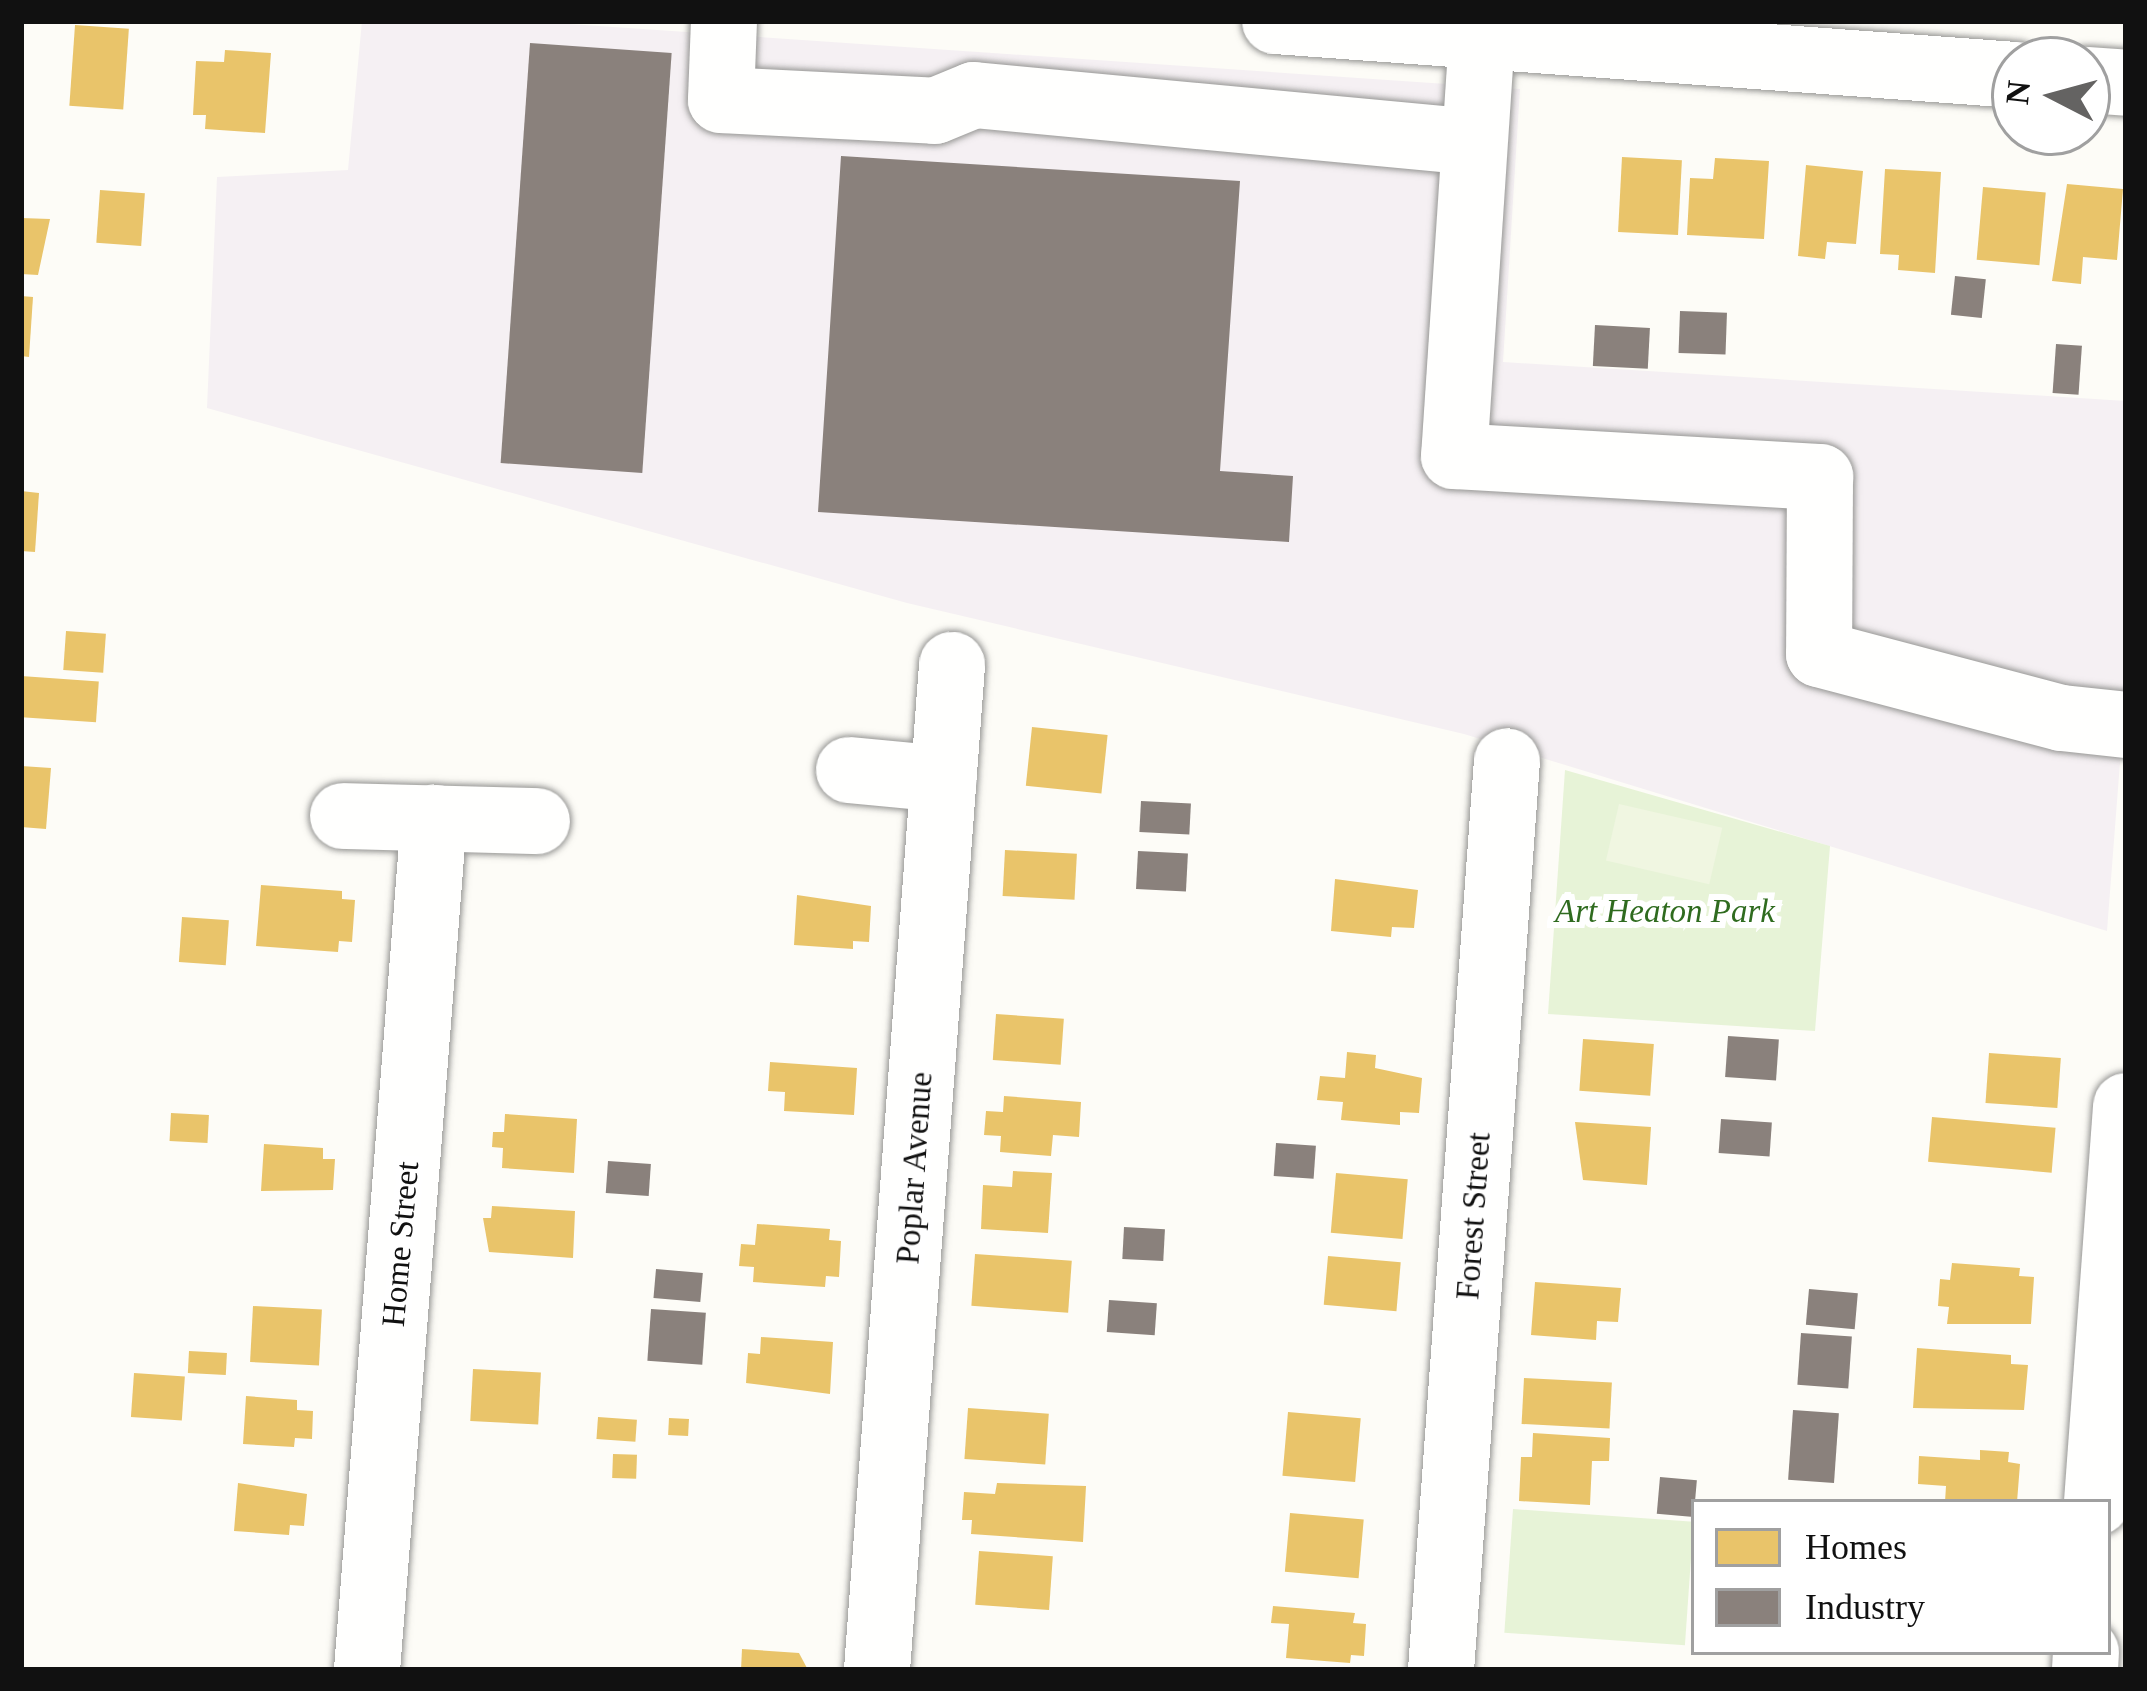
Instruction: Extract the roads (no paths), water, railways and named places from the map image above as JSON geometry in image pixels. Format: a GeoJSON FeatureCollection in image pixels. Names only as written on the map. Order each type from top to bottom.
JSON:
{"type":"FeatureCollection","features":[{"type":"Feature","properties":{"kind":"street"},"geometry":{"type":"LineString","coordinates":[[724,21],[721,100],[935,111],[974,95],[1474,142]]}},
{"type":"Feature","properties":{"kind":"street"},"geometry":{"type":"LineString","coordinates":[[1275,21],[1482,36],[1873,43],[1991,70]]}},
{"type":"Feature","properties":{"kind":"street"},"geometry":{"type":"LineString","coordinates":[[1482,36],[1454,456],[1820,477],[1820,654],[2062,718],[2126,725]]}},
{"type":"Feature","properties":{"kind":"street","name":"Poplar Avenue"},"geometry":{"type":"LineString","coordinates":[[877,1670],[952,665]]}},
{"type":"Feature","properties":{"kind":"street","name":"Forest Street"},"geometry":{"type":"LineString","coordinates":[[1441,1670],[1507,761]]}},
{"type":"Feature","properties":{"kind":"street"},"geometry":{"type":"LineString","coordinates":[[849,770],[944,779]]}},
{"type":"Feature","properties":{"kind":"street"},"geometry":{"type":"LineString","coordinates":[[343,816],[537,821]]}},
{"type":"Feature","properties":{"kind":"street","name":"Home Street"},"geometry":{"type":"LineString","coordinates":[[367,1670],[434,818]]}},
{"type":"Feature","properties":{"kind":"street"},"geometry":{"type":"LineString","coordinates":[[2097,1499],[2126,1106]]}},
{"type":"Feature","properties":{"kind":"park label","name":"Art Heaton Park"},"geometry":{"type":"Point","coordinates":[1665,912]}}]}
